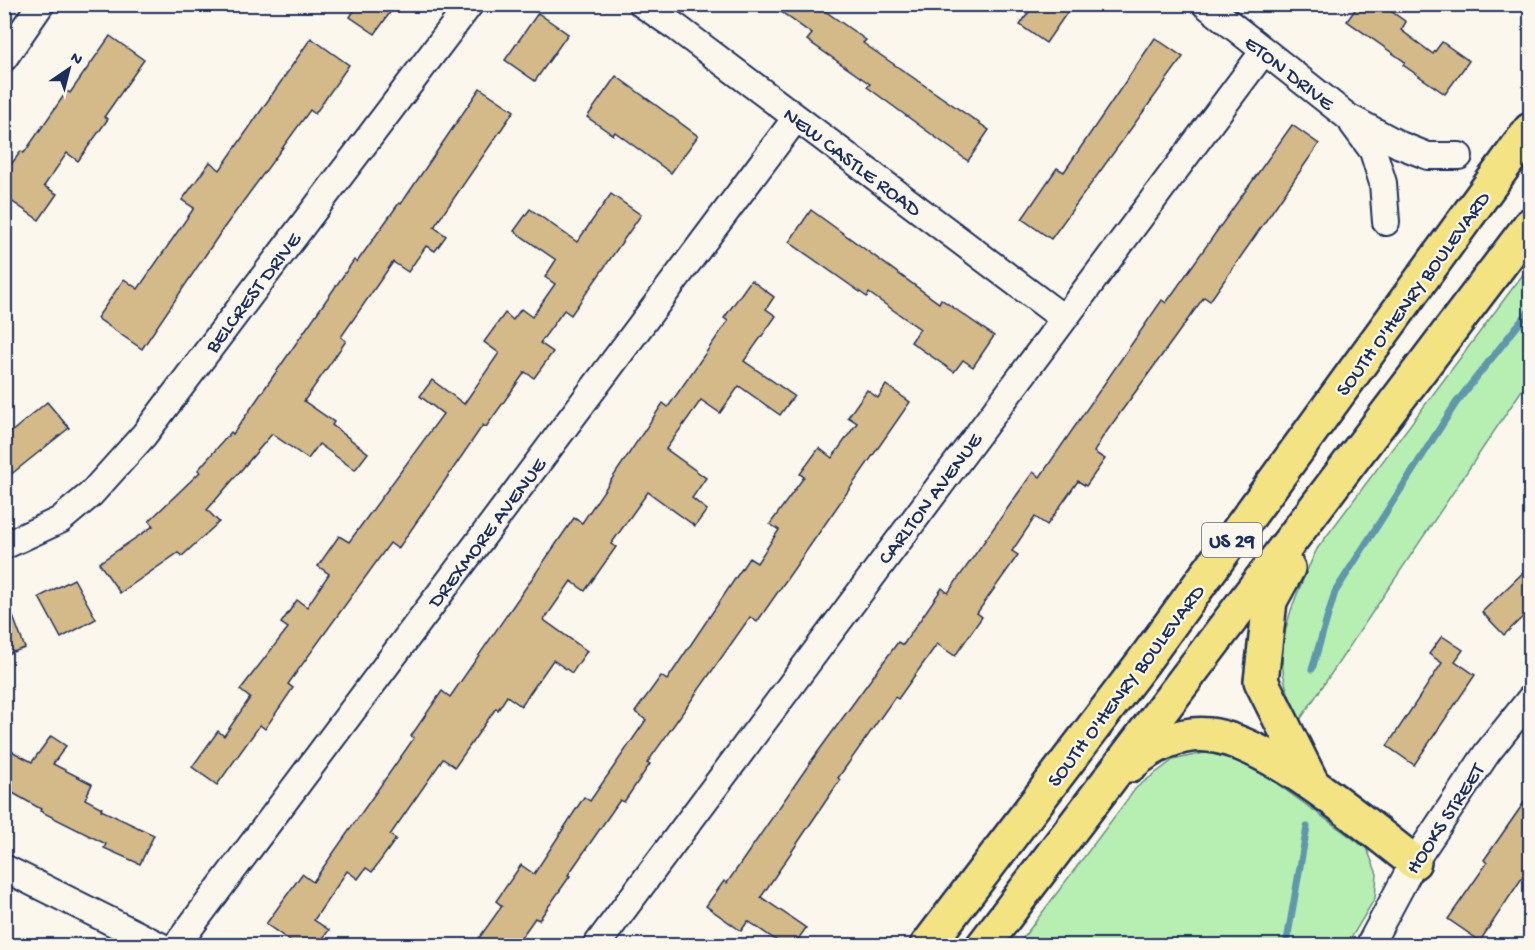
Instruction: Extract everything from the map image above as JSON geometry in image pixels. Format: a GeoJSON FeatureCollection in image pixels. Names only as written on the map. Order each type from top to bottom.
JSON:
{"type":"FeatureCollection","features":[{"type":"Feature","properties":{"kind":"highway","name":"SOUTH O'HENRY BOULEVARD"},"geometry":{"type":"LineString","coordinates":[[927,945],[1143,663],[1530,130]]}},
{"type":"Feature","properties":{"kind":"highway","name":"SOUTH O'HENRY BOULEVARD"},"geometry":{"type":"LineString","coordinates":[[983,945],[1530,225]]}},
{"type":"Feature","properties":{"kind":"highway"},"geometry":{"type":"LineString","coordinates":[[1313,785],[1261,681],[1270,601],[1335,484]]}},
{"type":"Feature","properties":{"kind":"highway"},"geometry":{"type":"LineString","coordinates":[[1095,797],[1141,755],[1171,738],[1208,735],[1235,741],[1313,785],[1414,862]]}},
{"type":"Feature","properties":{"kind":"street"},"geometry":{"type":"LineString","coordinates":[[4,58],[41,4]]}},
{"type":"Feature","properties":{"kind":"street","name":"BELCREST DRIVE"},"geometry":{"type":"LineString","coordinates":[[4,546],[60,520],[91,494],[144,435],[470,4]]}},
{"type":"Feature","properties":{"kind":"street","name":"NEW CASTLE ROAD"},"geometry":{"type":"LineString","coordinates":[[642,4],[676,27],[1063,318]]}},
{"type":"Feature","properties":{"kind":"street","name":"ETON DRIVE"},"geometry":{"type":"LineString","coordinates":[[1205,4],[1348,117],[1400,145],[1428,156],[1459,156]]}},
{"type":"Feature","properties":{"kind":"street","name":"CARLTON AVENUE"},"geometry":{"type":"LineString","coordinates":[[596,945],[1264,51]]}},
{"type":"Feature","properties":{"kind":"street","name":"ETON DRIVE"},"geometry":{"type":"LineString","coordinates":[[1348,117],[1373,151],[1383,183],[1386,222]]}},
{"type":"Feature","properties":{"kind":"street","name":"DREXMORE AVENUE"},"geometry":{"type":"LineString","coordinates":[[176,945],[796,118]]}},
{"type":"Feature","properties":{"kind":"street","name":"HOOKS STREET"},"geometry":{"type":"LineString","coordinates":[[1369,945],[1414,862],[1487,753],[1530,699]]}},
{"type":"Feature","properties":{"kind":"street"},"geometry":{"type":"LineString","coordinates":[[4,868],[159,945]]}},
{"type":"Feature","properties":{"kind":"green space"},"geometry":{"type":"Polygon","coordinates":[[[1530,265],[1530,378],[1300,720],[1286,686],[1283,651],[1285,633],[1295,598],[1317,549],[1530,265]]]}},
{"type":"Feature","properties":{"kind":"green space"},"geometry":{"type":"Polygon","coordinates":[[[1208,752],[1243,759],[1367,849],[1377,874],[1375,898],[1347,945],[1017,946],[1136,788],[1173,760],[1208,752]]]}},
{"type":"Feature","properties":{"kind":"building"},"geometry":{"type":"Polygon","coordinates":[[[358,4],[396,4],[375,34],[350,17],[358,4]]]}},
{"type":"Feature","properties":{"kind":"building"},"geometry":{"type":"Polygon","coordinates":[[[770,4],[815,4],[866,40],[863,43],[989,130],[968,161],[867,87],[870,84],[807,40],[812,34],[770,4]]]}},
{"type":"Feature","properties":{"kind":"building"},"geometry":{"type":"Polygon","coordinates":[[[1034,4],[1073,4],[1046,43],[1020,25],[1034,4]]]}},
{"type":"Feature","properties":{"kind":"building"},"geometry":{"type":"Polygon","coordinates":[[[1359,4],[1381,4],[1406,22],[1401,30],[1433,54],[1442,42],[1469,61],[1445,94],[1403,65],[1405,62],[1347,21],[1359,4]]]}},
{"type":"Feature","properties":{"kind":"building"},"geometry":{"type":"Polygon","coordinates":[[[538,13],[568,34],[535,81],[505,60],[538,13]]]}},
{"type":"Feature","properties":{"kind":"building"},"geometry":{"type":"Polygon","coordinates":[[[110,36],[144,60],[104,117],[108,119],[78,161],[67,153],[44,186],[57,194],[39,220],[4,196],[4,174],[21,151],[24,153],[67,91],[70,93],[110,36]]]}},
{"type":"Feature","properties":{"kind":"building"},"geometry":{"type":"Polygon","coordinates":[[[311,38],[349,65],[315,114],[310,110],[223,229],[142,349],[97,318],[124,279],[138,289],[194,208],[182,200],[210,162],[220,170],[311,38]]]}},
{"type":"Feature","properties":{"kind":"building"},"geometry":{"type":"Polygon","coordinates":[[[1155,38],[1183,57],[1051,239],[1022,219],[1057,168],[1064,172],[1155,38]]]}},
{"type":"Feature","properties":{"kind":"building"},"geometry":{"type":"Polygon","coordinates":[[[616,76],[698,136],[671,173],[615,132],[613,135],[587,117],[616,76]]]}},
{"type":"Feature","properties":{"kind":"building"},"geometry":{"type":"Polygon","coordinates":[[[480,88],[514,111],[434,227],[446,236],[435,251],[426,246],[408,272],[393,262],[341,337],[346,341],[304,401],[334,422],[332,425],[368,453],[355,470],[319,444],[308,459],[272,434],[207,510],[219,522],[182,556],[178,553],[120,593],[99,563],[153,526],[149,521],[200,472],[198,470],[231,432],[233,434],[354,260],[357,262],[399,203],[401,204],[480,88]]]}},
{"type":"Feature","properties":{"kind":"building"},"geometry":{"type":"Polygon","coordinates":[[[1292,125],[1319,144],[1210,301],[1204,297],[1102,438],[1094,452],[1105,459],[1086,486],[1078,481],[1047,525],[1035,517],[1012,551],[1018,555],[977,613],[982,617],[955,656],[937,644],[898,699],[895,697],[838,778],[840,780],[761,897],[806,928],[794,945],[783,945],[748,921],[741,931],[706,906],[724,881],[727,883],[812,760],[898,642],[903,645],[942,588],[948,593],[1033,472],[1040,477],[1162,300],[1166,303],[1292,125]]]}},
{"type":"Feature","properties":{"kind":"building"},"geometry":{"type":"Polygon","coordinates":[[[611,194],[641,215],[571,315],[564,310],[540,343],[553,352],[534,378],[525,372],[486,427],[483,425],[398,549],[390,543],[288,684],[293,688],[265,729],[260,725],[217,785],[192,767],[218,731],[224,736],[250,698],[240,690],[288,628],[281,623],[297,600],[307,607],[329,574],[318,566],[339,536],[349,542],[443,414],[420,396],[432,380],[464,404],[499,353],[484,342],[505,313],[513,320],[521,309],[532,317],[555,284],[545,277],[556,260],[514,231],[530,209],[577,242],[611,194]]]}},
{"type":"Feature","properties":{"kind":"building"},"geometry":{"type":"Polygon","coordinates":[[[811,210],[939,303],[941,299],[994,336],[973,367],[963,360],[954,372],[911,342],[920,329],[869,293],[867,297],[789,242],[811,210]]]}},
{"type":"Feature","properties":{"kind":"building"},"geometry":{"type":"Polygon","coordinates":[[[751,280],[774,297],[766,309],[776,316],[744,361],[794,396],[780,415],[739,386],[720,413],[701,400],[666,449],[706,478],[692,498],[707,510],[695,526],[648,492],[611,544],[616,547],[585,591],[571,581],[544,620],[587,651],[572,673],[553,660],[521,706],[507,696],[498,710],[496,708],[455,767],[443,759],[390,835],[396,839],[372,872],[366,868],[358,879],[347,871],[314,920],[329,930],[318,945],[296,945],[266,924],[302,874],[313,882],[414,738],[411,736],[442,691],[450,697],[574,518],[582,523],[663,403],[668,407],[728,321],[724,318],[751,280]]]}},
{"type":"Feature","properties":{"kind":"building"},"geometry":{"type":"Polygon","coordinates":[[[886,385],[910,402],[757,622],[750,617],[647,763],[650,764],[624,802],[620,800],[539,920],[535,918],[516,945],[474,945],[502,906],[496,901],[521,865],[534,874],[584,797],[590,801],[646,720],[635,712],[661,676],[667,680],[749,558],[757,563],[779,530],[770,524],[804,477],[800,474],[819,448],[832,458],[857,423],[848,417],[867,390],[878,398],[886,385]]]}},
{"type":"Feature","properties":{"kind":"building"},"geometry":{"type":"Polygon","coordinates":[[[47,402],[69,428],[4,480],[4,438],[47,402]]]}},
{"type":"Feature","properties":{"kind":"building"},"geometry":{"type":"Polygon","coordinates":[[[1530,566],[1530,610],[1504,635],[1482,612],[1530,566]]]}},
{"type":"Feature","properties":{"kind":"building"},"geometry":{"type":"Polygon","coordinates":[[[74,579],[96,619],[61,638],[39,597],[74,579]]]}},
{"type":"Feature","properties":{"kind":"building"},"geometry":{"type":"Polygon","coordinates":[[[6,598],[25,648],[4,655],[4,599],[6,598]]]}},
{"type":"Feature","properties":{"kind":"building"},"geometry":{"type":"Polygon","coordinates":[[[1442,636],[1463,650],[1455,661],[1475,675],[1414,765],[1387,746],[1442,663],[1429,654],[1442,636]]]}},
{"type":"Feature","properties":{"kind":"building"},"geometry":{"type":"Polygon","coordinates":[[[51,736],[66,746],[53,764],[92,784],[85,799],[102,808],[101,810],[154,835],[140,864],[104,848],[106,844],[40,811],[41,809],[4,788],[4,747],[32,762],[51,736]]]}},
{"type":"Feature","properties":{"kind":"building"},"geometry":{"type":"Polygon","coordinates":[[[1530,794],[1530,866],[1480,941],[1448,919],[1487,863],[1484,860],[1530,794]]]}},
{"type":"Feature","properties":{"kind":"waterway"},"geometry":{"type":"LineString","coordinates":[[1312,669],[1335,592],[1456,403],[1530,310]]}},
{"type":"Feature","properties":{"kind":"waterway"},"geometry":{"type":"LineString","coordinates":[[1286,946],[1307,827]]}}]}
